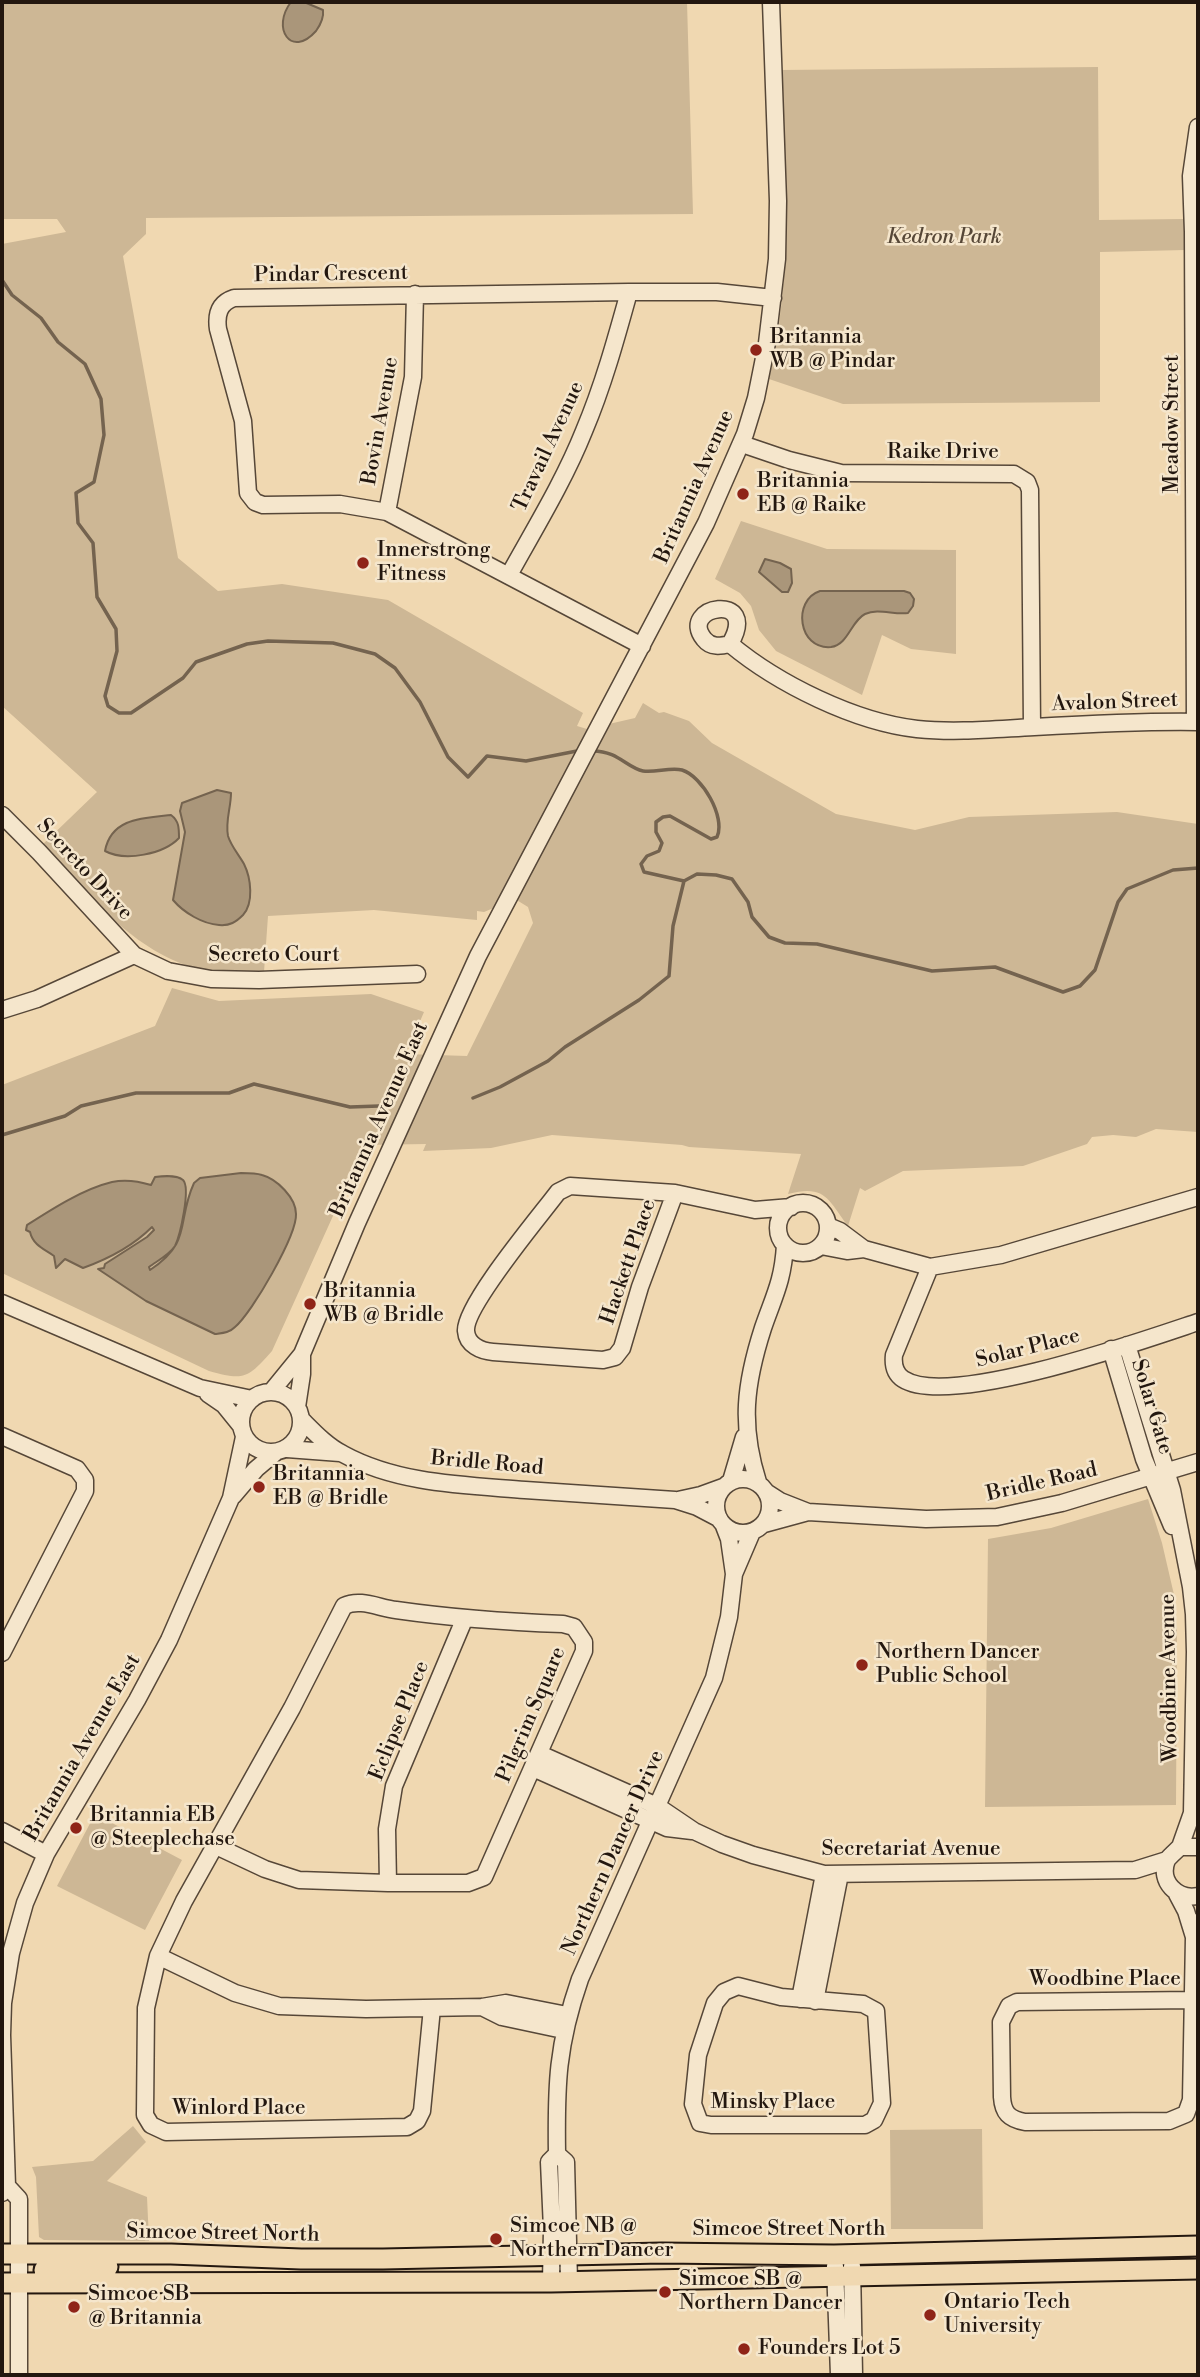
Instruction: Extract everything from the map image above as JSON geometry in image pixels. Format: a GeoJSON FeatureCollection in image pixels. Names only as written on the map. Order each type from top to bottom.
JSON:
{"type":"FeatureCollection","features":[{"type":"Feature","properties":{"kind":"main road","name":"Simcoe Street North"},"geometry":{"type":"LineString","coordinates":[[558,2268],[662,2253],[843,2255],[1198,2246]]}},
{"type":"Feature","properties":{"kind":"main road","name":"Simcoe Street North"},"geometry":{"type":"LineString","coordinates":[[11,2255],[171,2254],[844,2275],[1198,2269]]}},
{"type":"Feature","properties":{"kind":"main road"},"geometry":{"type":"LineString","coordinates":[[11,2281],[42,2270],[107,2267],[171,2254]]}},
{"type":"Feature","properties":{"kind":"main road"},"geometry":{"type":"LineString","coordinates":[[2,2263],[11,2255]]}},
{"type":"Feature","properties":{"kind":"main road"},"geometry":{"type":"LineString","coordinates":[[11,2281],[437,2283],[473,2267],[558,2268]]}},
{"type":"Feature","properties":{"kind":"street","name":"Britannia Avenue"},"geometry":{"type":"LineString","coordinates":[[504,906],[706,523],[742,444],[758,388],[774,298],[778,225],[771,2]]}},
{"type":"Feature","properties":{"kind":"street","name":"Meadow Street"},"geometry":{"type":"LineString","coordinates":[[1196,722],[1196,232],[1191,176],[1198,127]]}},
{"type":"Feature","properties":{"kind":"street","name":"Travail Avenue"},"geometry":{"type":"LineString","coordinates":[[509,575],[564,474],[584,431],[608,364],[629,292]]}},
{"type":"Feature","properties":{"kind":"street","name":"Pindar Crescent"},"geometry":{"type":"LineString","coordinates":[[642,646],[387,512],[340,504],[262,505],[251,498],[247,483],[243,421],[217,320],[223,305],[234,298],[717,292],[774,298]]}},
{"type":"Feature","properties":{"kind":"street","name":"Bovin Avenue"},"geometry":{"type":"LineString","coordinates":[[387,512],[413,377],[415,294]]}},
{"type":"Feature","properties":{"kind":"street","name":"Raike Drive"},"geometry":{"type":"LineString","coordinates":[[742,444],[789,460],[841,473],[1014,474],[1022,477],[1030,490],[1032,727]]}},
{"type":"Feature","properties":{"kind":"street","name":"Avalon Street"},"geometry":{"type":"LineString","coordinates":[[730,644],[755,663],[808,692],[892,725],[944,731],[1196,722]]}},
{"type":"Feature","properties":{"kind":"street","name":"Secreto Drive"},"geometry":{"type":"LineString","coordinates":[[2,815],[134,955]]}},
{"type":"Feature","properties":{"kind":"street","name":"Britannia Avenue East"},"geometry":{"type":"LineString","coordinates":[[271,1392],[302,1354],[357,1223],[460,993],[504,906]]}},
{"type":"Feature","properties":{"kind":"street","name":"Secreto Court"},"geometry":{"type":"LineString","coordinates":[[134,955],[168,971],[211,979],[259,980],[417,974]]}},
{"type":"Feature","properties":{"kind":"street"},"geometry":{"type":"LineString","coordinates":[[2,1010],[37,999],[134,955]]}},
{"type":"Feature","properties":{"kind":"street","name":"Hackett Place"},"geometry":{"type":"LineString","coordinates":[[675,1193],[640,1286],[622,1348],[615,1357],[603,1360],[483,1351],[469,1339],[466,1334],[467,1321],[483,1292],[561,1190],[578,1185],[675,1193],[755,1210],[791,1207]]}},
{"type":"Feature","properties":{"kind":"street"},"geometry":{"type":"LineString","coordinates":[[828,1226],[864,1248],[930,1267],[1001,1255],[1198,1197]]}},
{"type":"Feature","properties":{"kind":"street"},"geometry":{"type":"LineString","coordinates":[[746,1431],[770,1507],[758,1528],[740,1533],[721,1522],[716,1503],[727,1484],[746,1431],[752,1371],[763,1329],[781,1279],[781,1218],[791,1207],[805,1203],[814,1206],[824,1215],[828,1226],[827,1237],[781,1279]]}},
{"type":"Feature","properties":{"kind":"street"},"geometry":{"type":"LineString","coordinates":[[755,1210],[782,1241],[799,1253],[816,1249],[847,1251],[864,1248]]}},
{"type":"Feature","properties":{"kind":"street","name":"Solar Place"},"geometry":{"type":"LineString","coordinates":[[930,1267],[894,1355],[897,1373],[902,1379],[911,1382],[940,1385],[981,1384],[1119,1347],[1198,1322]]}},
{"type":"Feature","properties":{"kind":"street"},"geometry":{"type":"LineString","coordinates":[[2,1303],[200,1388],[252,1399],[271,1392],[285,1395],[300,1413],[298,1437],[281,1451],[268,1453],[254,1448],[224,1405],[200,1388]]}},
{"type":"Feature","properties":{"kind":"street","name":"Solar Gate"},"geometry":{"type":"LineString","coordinates":[[1119,1347],[1158,1475]]}},
{"type":"Feature","properties":{"kind":"street","name":"Britannia Avenue East"},"geometry":{"type":"LineString","coordinates":[[300,1413],[302,1354]]}},
{"type":"Feature","properties":{"kind":"street"},"geometry":{"type":"LineString","coordinates":[[243,1431],[243,1411],[252,1399]]}},
{"type":"Feature","properties":{"kind":"street","name":"Bridle Road"},"geometry":{"type":"LineString","coordinates":[[300,1413],[313,1432],[341,1454],[380,1470],[434,1481],[675,1500],[697,1507],[721,1522]]}},
{"type":"Feature","properties":{"kind":"street","name":"Britannia Avenue East"},"geometry":{"type":"LineString","coordinates":[[5,2189],[3,2003],[11,1953],[33,1881],[169,1640],[231,1499],[243,1431]]}},
{"type":"Feature","properties":{"kind":"street"},"geometry":{"type":"LineString","coordinates":[[2,1436],[78,1469],[85,1480],[85,1491],[2,1653]]}},
{"type":"Feature","properties":{"kind":"street","name":"Britannia Avenue East"},"geometry":{"type":"LineString","coordinates":[[231,1499],[256,1469],[281,1451]]}},
{"type":"Feature","properties":{"kind":"street","name":"Bridle Road"},"geometry":{"type":"LineString","coordinates":[[281,1451],[341,1454]]}},
{"type":"Feature","properties":{"kind":"street","name":"Bridle Road"},"geometry":{"type":"LineString","coordinates":[[762,1487],[780,1501],[808,1512],[926,1519],[997,1517],[1062,1503],[1198,1462]]}},
{"type":"Feature","properties":{"kind":"street","name":"Woodbine Avenue"},"geometry":{"type":"LineString","coordinates":[[1158,1475],[1172,1490],[1191,1587],[1197,1660],[1195,1818],[1180,1847]]}},
{"type":"Feature","properties":{"kind":"street"},"geometry":{"type":"LineString","coordinates":[[727,1484],[747,1478],[762,1487]]}},
{"type":"Feature","properties":{"kind":"street","name":"Bridle Road"},"geometry":{"type":"LineString","coordinates":[[675,1500],[701,1495],[727,1484]]}},
{"type":"Feature","properties":{"kind":"street","name":"Bridle Road"},"geometry":{"type":"LineString","coordinates":[[758,1528],[808,1512]]}},
{"type":"Feature","properties":{"kind":"street","name":"Northern Dancer Drive"},"geometry":{"type":"LineString","coordinates":[[558,2268],[549,2162],[557,2154],[556,2083],[565,2022],[580,1979],[714,1678],[729,1617],[734,1574],[729,1539],[721,1522]]}},
{"type":"Feature","properties":{"kind":"street","name":"Northern Dancer Drive"},"geometry":{"type":"LineString","coordinates":[[734,1574],[758,1528]]}},
{"type":"Feature","properties":{"kind":"street","name":"Pilgrim Square"},"geometry":{"type":"LineString","coordinates":[[352,1602],[464,1619],[563,1624],[580,1632],[584,1651],[536,1761],[484,1877],[468,1883],[299,1880],[264,1869],[216,1846],[292,1708],[344,1606],[352,1602]]}},
{"type":"Feature","properties":{"kind":"street","name":"Eclipse Place"},"geometry":{"type":"LineString","coordinates":[[388,1883],[387,1829],[394,1786],[464,1619]]}},
{"type":"Feature","properties":{"kind":"street","name":"Secretariat Avenue"},"geometry":{"type":"LineString","coordinates":[[536,1761],[754,1855],[832,1874],[1135,1870],[1167,1860]]}},
{"type":"Feature","properties":{"kind":"street"},"geometry":{"type":"LineString","coordinates":[[2,1830],[46,1854]]}},
{"type":"Feature","properties":{"kind":"street","name":"Winlord Place"},"geometry":{"type":"LineString","coordinates":[[216,1846],[178,1911],[158,1956],[146,2008],[144,2108],[151,2125],[166,2132],[407,2127],[417,2121],[422,2111],[432,2008]]}},
{"type":"Feature","properties":{"kind":"street"},"geometry":{"type":"LineString","coordinates":[[1166,1880],[1167,1860],[1180,1847],[1198,1847]]}},
{"type":"Feature","properties":{"kind":"street","name":"Secretariat Avenue"},"geometry":{"type":"LineString","coordinates":[[1135,1870],[1166,1880]]}},
{"type":"Feature","properties":{"kind":"street"},"geometry":{"type":"LineString","coordinates":[[808,2000],[832,1874]]}},
{"type":"Feature","properties":{"kind":"street","name":"Woodbine Place"},"geometry":{"type":"LineString","coordinates":[[1166,1880],[1177,1894],[1196,1930],[1191,2100],[1186,2113],[1169,2121],[1025,2122],[1014,2120],[1007,2115],[1002,2097],[1001,2022],[1009,2006],[1017,2002],[1192,2000]]}},
{"type":"Feature","properties":{"kind":"street"},"geometry":{"type":"LineString","coordinates":[[1177,1894],[1198,1896]]}},
{"type":"Feature","properties":{"kind":"street"},"geometry":{"type":"LineString","coordinates":[[158,1956],[235,1993],[279,2006],[366,2009],[482,2007],[506,2003],[565,2022]]}},
{"type":"Feature","properties":{"kind":"street","name":"Minsky Place"},"geometry":{"type":"LineString","coordinates":[[738,1986],[781,1997],[808,2000],[863,2004],[876,2011],[882,2103],[874,2120],[865,2125],[699,2123],[693,2104],[698,2055],[715,2003],[724,1992],[738,1986]]}},
{"type":"Feature","properties":{"kind":"street"},"geometry":{"type":"LineString","coordinates":[[5,2189],[19,2199],[11,2255],[19,2375]]}},
{"type":"Feature","properties":{"kind":"street"},"geometry":{"type":"LineString","coordinates":[[843,2255],[854,2375]]}},
{"type":"Feature","properties":{"kind":"street"},"geometry":{"type":"LineString","coordinates":[[839,2375],[844,2275]]}},
{"type":"Feature","properties":{"kind":"green space"},"geometry":{"type":"Polygon","coordinates":[[[2,2],[687,2],[693,214],[146,218],[146,234],[123,256],[178,558],[218,591],[282,584],[388,600],[583,713],[577,726],[587,729],[635,718],[643,703],[659,713],[664,712],[689,721],[712,743],[836,814],[915,830],[969,817],[1117,812],[1198,824],[1198,1132],[1156,1129],[1136,1137],[1092,1137],[1087,1144],[1023,1166],[903,1171],[865,1191],[860,1188],[848,1226],[825,1196],[811,1191],[788,1194],[801,1154],[552,1135],[491,1148],[423,1151],[426,1144],[365,1145],[272,1351],[251,1372],[238,1376],[209,1371],[2,1273],[2,1085],[155,1026],[172,988],[219,1001],[371,994],[424,1012],[406,1054],[467,1056],[533,923],[528,907],[515,899],[484,912],[477,911],[477,920],[374,910],[268,916],[264,972],[208,971],[177,962],[133,936],[94,901],[41,846],[97,792],[2,706],[2,244],[66,232],[57,219],[2,219],[2,2]]]}},
{"type":"Feature","properties":{"kind":"green space","name":"Kedron Park"},"geometry":{"type":"Polygon","coordinates":[[[1098,67],[1099,220],[1184,219],[1185,250],[1100,252],[1100,402],[843,404],[769,379],[777,341],[785,264],[786,187],[781,70],[1098,67]]]}},
{"type":"Feature","properties":{"kind":"green space"},"geometry":{"type":"Polygon","coordinates":[[[741,521],[827,549],[956,550],[956,654],[911,649],[882,635],[862,695],[776,651],[759,630],[751,606],[740,593],[715,579],[741,521]]]}},
{"type":"Feature","properties":{"kind":"green space"},"geometry":{"type":"Polygon","coordinates":[[[1148,1499],[1175,1599],[1176,1805],[985,1807],[988,1539],[1051,1528],[1148,1499]]]}},
{"type":"Feature","properties":{"kind":"green space"},"geometry":{"type":"Polygon","coordinates":[[[95,1814],[182,1860],[145,1930],[57,1886],[95,1814]]]}},
{"type":"Feature","properties":{"kind":"green space"},"geometry":{"type":"Polygon","coordinates":[[[133,2126],[146,2142],[107,2181],[147,2197],[149,2241],[44,2240],[39,2237],[36,2177],[32,2167],[93,2161],[133,2126]]]}},
{"type":"Feature","properties":{"kind":"green space"},"geometry":{"type":"Polygon","coordinates":[[[982,2129],[983,2229],[891,2229],[890,2130],[982,2129]]]}},
{"type":"Feature","properties":{"kind":"shaded area"},"geometry":{"type":"Polygon","coordinates":[[[291,2],[304,2],[323,10],[322,21],[316,31],[299,42],[287,37],[284,30],[285,12],[291,2]]]}},
{"type":"Feature","properties":{"kind":"shaded area"},"geometry":{"type":"Polygon","coordinates":[[[765,559],[791,569],[792,583],[788,592],[782,592],[759,572],[765,559]]]}},
{"type":"Feature","properties":{"kind":"shaded area"},"geometry":{"type":"Polygon","coordinates":[[[820,591],[904,591],[910,593],[914,599],[908,613],[865,614],[842,642],[831,647],[820,646],[811,641],[803,624],[805,604],[811,596],[820,591]]]}},
{"type":"Feature","properties":{"kind":"shaded area"},"geometry":{"type":"Polygon","coordinates":[[[217,790],[231,793],[228,836],[244,864],[250,883],[249,904],[243,915],[232,923],[223,925],[207,923],[194,917],[173,900],[185,832],[180,811],[182,803],[217,790]]]}},
{"type":"Feature","properties":{"kind":"shaded area"},"geometry":{"type":"Polygon","coordinates":[[[171,815],[178,825],[179,838],[172,844],[144,855],[123,856],[105,851],[108,840],[121,826],[139,819],[171,815]]]}},
{"type":"Feature","properties":{"kind":"shaded area"},"geometry":{"type":"Polygon","coordinates":[[[255,1173],[274,1181],[285,1190],[293,1202],[296,1214],[289,1239],[262,1291],[235,1327],[228,1332],[215,1334],[146,1301],[98,1269],[104,1268],[105,1264],[147,1237],[154,1230],[152,1227],[120,1251],[83,1268],[65,1259],[56,1268],[54,1256],[36,1243],[26,1230],[27,1225],[57,1206],[101,1185],[127,1181],[151,1185],[155,1177],[165,1176],[180,1178],[185,1185],[182,1223],[175,1245],[181,1231],[194,1183],[200,1178],[255,1173]],[[174,1247],[149,1267],[150,1270],[163,1260],[174,1247]]]}},
{"type":"Feature","properties":{"kind":"waterway"},"geometry":{"type":"LineString","coordinates":[[2,280],[12,295],[41,318],[58,342],[85,364],[101,399],[104,435],[94,482],[76,493],[78,523],[93,543],[97,597],[116,629],[117,651],[105,696],[108,706],[119,713],[131,713],[183,678],[196,662],[247,644],[268,641],[333,643],[375,654],[395,668],[420,702],[448,757],[468,777],[487,756],[526,761],[582,750]]}},
{"type":"Feature","properties":{"kind":"waterway"},"geometry":{"type":"LineString","coordinates":[[593,751],[609,754],[643,771],[682,770],[697,780],[715,809],[719,829],[717,837],[711,839],[670,816],[663,817],[656,822],[656,832],[662,843],[659,851],[647,856],[641,864],[644,872],[684,881],[697,874],[732,879],[748,902],[752,917],[769,937],[785,943],[817,944],[932,971],[995,967],[1063,992],[1080,986],[1095,970],[1118,902],[1127,889],[1173,870],[1198,868]]}},
{"type":"Feature","properties":{"kind":"waterway"},"geometry":{"type":"LineString","coordinates":[[473,1098],[548,1061],[565,1047],[639,1000],[669,976],[673,926],[684,881]]}},
{"type":"Feature","properties":{"kind":"waterway"},"geometry":{"type":"LineString","coordinates":[[2,1135],[65,1116],[81,1106],[136,1093],[229,1093],[254,1084],[350,1107],[379,1106]]}},
{"type":"Feature","properties":{"kind":"place","name":"Britannia WB @ Pindar"},"geometry":{"type":"Point","coordinates":[756,350]}},
{"type":"Feature","properties":{"kind":"place","name":"Britannia EB @ Raike"},"geometry":{"type":"Point","coordinates":[743,494]}},
{"type":"Feature","properties":{"kind":"place","name":"Innerstrong Fitness"},"geometry":{"type":"Point","coordinates":[363,563]}},
{"type":"Feature","properties":{"kind":"place","name":"Britannia WB @ Bridle"},"geometry":{"type":"Point","coordinates":[310,1304]}},
{"type":"Feature","properties":{"kind":"place","name":"Britannia EB @ Bridle"},"geometry":{"type":"Point","coordinates":[259,1487]}},
{"type":"Feature","properties":{"kind":"place","name":"Northern Dancer Public School"},"geometry":{"type":"Point","coordinates":[862,1665]}},
{"type":"Feature","properties":{"kind":"place","name":"Britannia EB @ Steeplechase"},"geometry":{"type":"Point","coordinates":[76,1828]}},
{"type":"Feature","properties":{"kind":"place","name":"Simcoe NB @ Northern Dancer"},"geometry":{"type":"Point","coordinates":[496,2239]}},
{"type":"Feature","properties":{"kind":"place","name":"Simcoe SB @ Northern Dancer"},"geometry":{"type":"Point","coordinates":[665,2292]}},
{"type":"Feature","properties":{"kind":"place","name":"Simcoe SB @ Britannia"},"geometry":{"type":"Point","coordinates":[74,2307]}},
{"type":"Feature","properties":{"kind":"place","name":"Ontario Tech University"},"geometry":{"type":"Point","coordinates":[930,2315]}},
{"type":"Feature","properties":{"kind":"place","name":"Founders Lot 5"},"geometry":{"type":"Point","coordinates":[744,2349]}}]}
